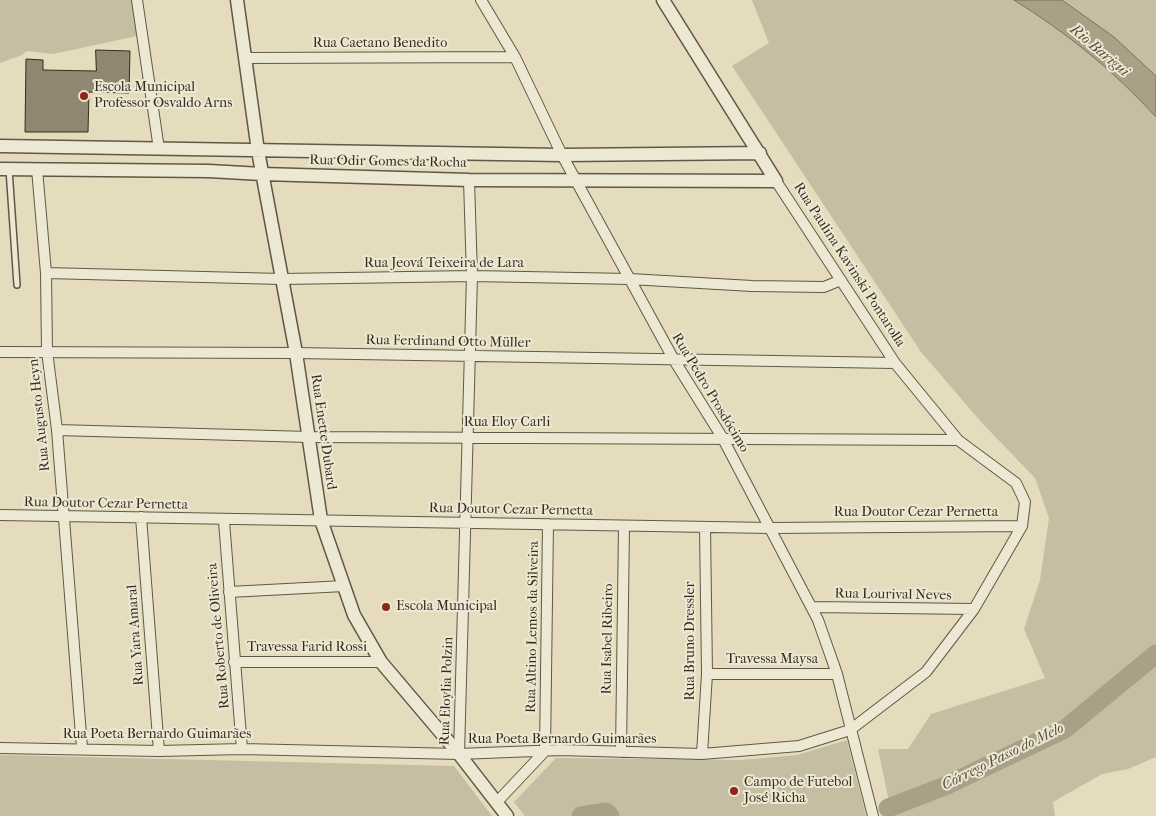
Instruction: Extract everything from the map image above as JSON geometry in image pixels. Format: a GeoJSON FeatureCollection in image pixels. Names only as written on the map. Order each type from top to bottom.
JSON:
{"type":"FeatureCollection","features":[{"type":"Feature","properties":{"kind":"street"},"geometry":{"type":"LineString","coordinates":[[137,0],[159,149]]}},
{"type":"Feature","properties":{"kind":"street","name":"Rua Enette Dubard"},"geometry":{"type":"LineString","coordinates":[[237,0],[258,151],[296,353],[321,520],[354,615],[381,662],[459,754],[507,816]]}},
{"type":"Feature","properties":{"kind":"street","name":"Rua Pedro Prosdócimo"},"geometry":{"type":"LineString","coordinates":[[481,0],[515,58],[575,179],[674,360],[722,437],[812,607],[837,674],[873,816]]}},
{"type":"Feature","properties":{"kind":"street","name":"Rua Paulina Kavinski Pontarolla"},"geometry":{"type":"LineString","coordinates":[[663,0],[776,181],[896,363],[958,440],[1016,483],[1025,502],[1022,526]]}},
{"type":"Feature","properties":{"kind":"street","name":"Rua Caetano Benedito"},"geometry":{"type":"LineString","coordinates":[[245,58],[515,58]]}},
{"type":"Feature","properties":{"kind":"street","name":"Rua Odir Gomes da Rocha"},"geometry":{"type":"LineString","coordinates":[[0,146],[562,155],[760,153]]}},
{"type":"Feature","properties":{"kind":"street","name":"Rua Odir Gomes da Rocha"},"geometry":{"type":"LineString","coordinates":[[5,169],[209,171],[469,180],[776,181]]}},
{"type":"Feature","properties":{"kind":"street","name":"Rua Augusto Heyn"},"geometry":{"type":"LineString","coordinates":[[37,169],[46,273],[47,352],[57,430],[82,748]]}},
{"type":"Feature","properties":{"kind":"street","name":"Rua Eloylia Polzin"},"geometry":{"type":"LineString","coordinates":[[459,754],[472,276],[469,180]]}},
{"type":"Feature","properties":{"kind":"street","name":"Rua Jeová Teixeira de Lara"},"geometry":{"type":"LineString","coordinates":[[46,273],[282,279],[472,276],[630,279],[752,286],[824,287],[841,280]]}},
{"type":"Feature","properties":{"kind":"street","name":"Rua Ferdinand Otto Müller"},"geometry":{"type":"LineString","coordinates":[[0,352],[296,353],[896,363]]}},
{"type":"Feature","properties":{"kind":"street","name":"Rua Eloy Carli"},"geometry":{"type":"LineString","coordinates":[[57,430],[309,437],[722,437],[958,440]]}},
{"type":"Feature","properties":{"kind":"street","name":"Rua Doutor Cezar Pernetta"},"geometry":{"type":"LineString","coordinates":[[0,515],[770,528],[1022,526]]}},
{"type":"Feature","properties":{"kind":"street","name":"Rua Yara Amaral"},"geometry":{"type":"LineString","coordinates":[[141,518],[159,751]]}},
{"type":"Feature","properties":{"kind":"street","name":"Rua Roberto de Oliveira"},"geometry":{"type":"LineString","coordinates":[[224,520],[228,592],[242,749]]}},
{"type":"Feature","properties":{"kind":"street","name":"Rua Altino Lemos da Silveira"},"geometry":{"type":"LineString","coordinates":[[545,751],[548,524]]}},
{"type":"Feature","properties":{"kind":"street","name":"Rua Isabel Ribeiro"},"geometry":{"type":"LineString","coordinates":[[621,752],[624,526]]}},
{"type":"Feature","properties":{"kind":"street","name":"Rua Poeta Bernardo Guimarães"},"geometry":{"type":"LineString","coordinates":[[0,748],[82,748],[159,751],[242,749],[459,754],[545,751],[702,754],[800,746],[850,730],[926,672],[974,610],[1022,526]]}},
{"type":"Feature","properties":{"kind":"street","name":"Rua Bruno Dressler"},"geometry":{"type":"LineString","coordinates":[[702,754],[707,674],[705,527]]}},
{"type":"Feature","properties":{"kind":"street"},"geometry":{"type":"LineString","coordinates":[[228,592],[344,586]]}},
{"type":"Feature","properties":{"kind":"street","name":"Rua Lourival Neves"},"geometry":{"type":"LineString","coordinates":[[812,607],[974,610]]}},
{"type":"Feature","properties":{"kind":"street","name":"Travessa Farid Rossi"},"geometry":{"type":"LineString","coordinates":[[234,662],[381,662]]}},
{"type":"Feature","properties":{"kind":"street","name":"Travessa Maysa"},"geometry":{"type":"LineString","coordinates":[[707,674],[837,674]]}},
{"type":"Feature","properties":{"kind":"street"},"geometry":{"type":"LineString","coordinates":[[497,802],[545,751]]}},
{"type":"Feature","properties":{"kind":"lane"},"geometry":{"type":"LineString","coordinates":[[5,169],[17,285]]}},
{"type":"Feature","properties":{"kind":"shaded area"},"geometry":{"type":"Polygon","coordinates":[[[0,0],[131,0],[137,36],[53,54],[27,51],[22,55],[0,63],[0,0]]]}},
{"type":"Feature","properties":{"kind":"shaded area"},"geometry":{"type":"Polygon","coordinates":[[[752,0],[1014,0],[1071,39],[1107,68],[1156,117],[1156,757],[1128,769],[1102,774],[1053,802],[1055,816],[892,816],[878,749],[908,749],[931,714],[1045,678],[1024,629],[1040,580],[1049,518],[1035,478],[982,423],[921,352],[732,66],[769,43],[752,0]]]}},
{"type":"Feature","properties":{"kind":"shaded area"},"geometry":{"type":"Polygon","coordinates":[[[1062,0],[1156,0],[1156,76],[1114,37],[1062,0]]]}},
{"type":"Feature","properties":{"kind":"shaded area"},"geometry":{"type":"Polygon","coordinates":[[[847,740],[866,816],[525,816],[514,802],[556,758],[741,760],[797,755],[847,740]]]}},
{"type":"Feature","properties":{"kind":"shaded area"},"geometry":{"type":"Polygon","coordinates":[[[0,755],[454,766],[492,816],[0,816],[0,755]]]}},
{"type":"Feature","properties":{"kind":"water","name":"Rio Barigui"},"geometry":{"type":"Polygon","coordinates":[[[1014,0],[1062,0],[1114,37],[1156,76],[1156,117],[1107,68],[1071,39],[1014,0]]]}},
{"type":"Feature","properties":{"kind":"building"},"geometry":{"type":"Polygon","coordinates":[[[96,50],[130,51],[129,93],[89,92],[88,132],[25,132],[26,59],[43,60],[43,70],[96,71],[96,50]]]}},
{"type":"Feature","properties":{"kind":"waterway","name":"Córrego Passo do Melo"},"geometry":{"type":"LineString","coordinates":[[888,808],[945,786],[1065,729],[1156,654]]}},
{"type":"Feature","properties":{"kind":"waterway","name":"Córrego Passo do Melo"},"geometry":{"type":"LineString","coordinates":[[581,816],[606,812],[610,816]]}},
{"type":"Feature","properties":{"kind":"place","name":"Escola Municipal Professor Osvaldo Arns"},"geometry":{"type":"Point","coordinates":[84,96]}},
{"type":"Feature","properties":{"kind":"place","name":"Escola Municipal"},"geometry":{"type":"Point","coordinates":[386,607]}},
{"type":"Feature","properties":{"kind":"place","name":"Campo de Futebol José Richa"},"geometry":{"type":"Point","coordinates":[734,791]}}]}
